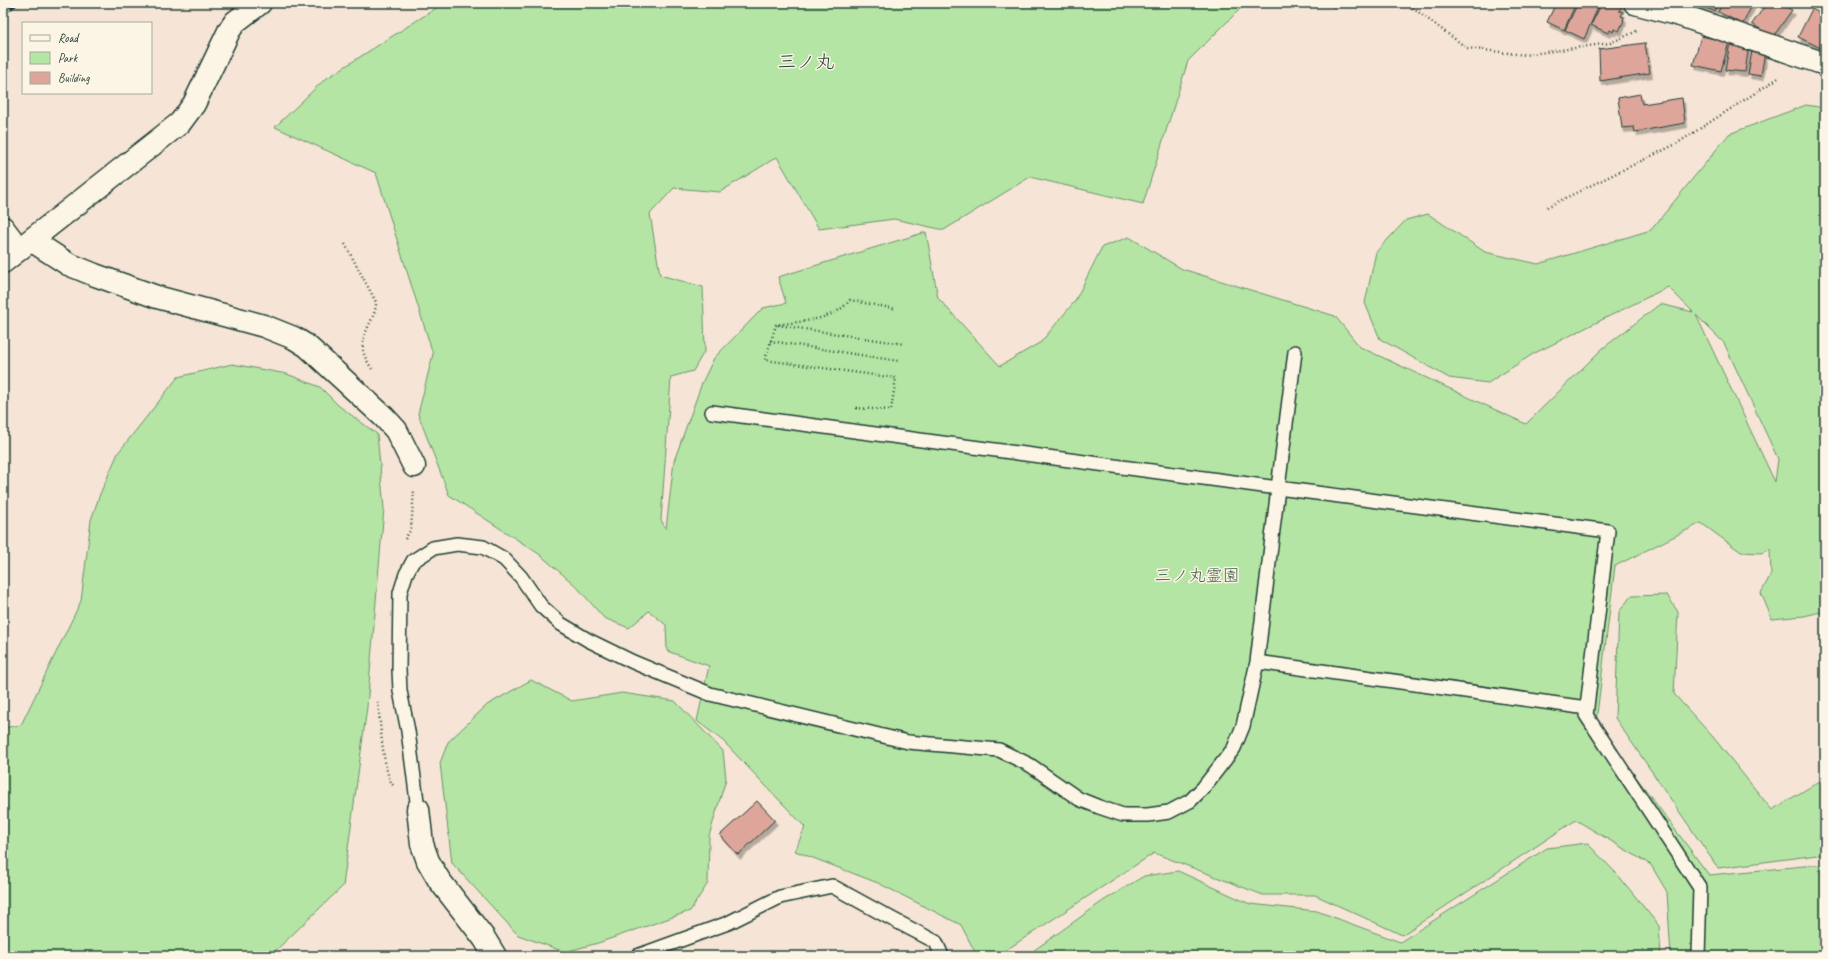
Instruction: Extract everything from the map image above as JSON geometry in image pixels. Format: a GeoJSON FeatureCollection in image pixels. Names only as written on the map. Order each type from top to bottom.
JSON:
{"type":"FeatureCollection","features":[{"type":"Feature","properties":{"kind":"street"},"geometry":{"type":"LineString","coordinates":[[17,251],[180,123],[194,104],[229,31],[235,22],[260,3]]}},
{"type":"Feature","properties":{"kind":"street"},"geometry":{"type":"LineString","coordinates":[[1635,3],[1680,16],[1816,62]]}},
{"type":"Feature","properties":{"kind":"street"},"geometry":{"type":"LineString","coordinates":[[3,228],[17,251],[68,264],[157,297],[264,326],[294,338],[307,346],[384,417],[396,430],[414,466]]}},
{"type":"Feature","properties":{"kind":"street"},"geometry":{"type":"LineString","coordinates":[[418,809],[422,844],[428,861],[439,880],[484,938],[495,956]]}},
{"type":"Feature","properties":{"kind":"lane"},"geometry":{"type":"LineString","coordinates":[[418,809],[408,731],[400,691],[400,593],[406,574],[413,561],[433,548],[457,544],[483,547],[504,559],[521,577],[541,606],[561,624],[588,640],[633,662],[710,694],[908,742],[999,750],[1030,765],[1079,799],[1123,814],[1148,815],[1169,812],[1190,801],[1234,748],[1248,708],[1258,662],[1295,352]]}},
{"type":"Feature","properties":{"kind":"lane"},"geometry":{"type":"LineString","coordinates":[[712,412],[1608,532],[1586,715],[1700,888],[1698,956]]}},
{"type":"Feature","properties":{"kind":"lane"},"geometry":{"type":"LineString","coordinates":[[1258,662],[1587,708]]}},
{"type":"Feature","properties":{"kind":"lane"},"geometry":{"type":"LineString","coordinates":[[637,956],[728,923],[780,897],[832,886],[936,942],[942,956]]}},
{"type":"Feature","properties":{"kind":"path"},"geometry":{"type":"LineString","coordinates":[[1333,6],[1336,3]]}},
{"type":"Feature","properties":{"kind":"path"},"geometry":{"type":"LineString","coordinates":[[1406,3],[1467,48],[1525,55],[1610,43],[1642,29]]}},
{"type":"Feature","properties":{"kind":"path"},"geometry":{"type":"LineString","coordinates":[[1547,207],[1676,144],[1816,62]]}},
{"type":"Feature","properties":{"kind":"path"},"geometry":{"type":"LineString","coordinates":[[345,244],[376,302],[376,311],[366,332],[363,349],[375,376]]}},
{"type":"Feature","properties":{"kind":"path"},"geometry":{"type":"LineString","coordinates":[[776,325],[829,316],[844,308],[850,300],[896,309]]}},
{"type":"Feature","properties":{"kind":"path"},"geometry":{"type":"LineString","coordinates":[[776,325],[765,360],[896,378],[891,410],[851,407]]}},
{"type":"Feature","properties":{"kind":"path"},"geometry":{"type":"LineString","coordinates":[[776,325],[904,344]]}},
{"type":"Feature","properties":{"kind":"path"},"geometry":{"type":"LineString","coordinates":[[770,341],[900,361]]}},
{"type":"Feature","properties":{"kind":"green space","name":"三ノ丸霊園"},"geometry":{"type":"Polygon","coordinates":[[[444,3],[1266,3],[1241,8],[1188,61],[1143,204],[1030,177],[944,230],[894,219],[819,229],[777,157],[720,192],[674,188],[650,214],[660,275],[703,287],[705,350],[693,371],[671,377],[661,520],[666,529],[674,461],[702,383],[714,358],[763,308],[786,303],[778,277],[926,232],[938,298],[1000,366],[1041,342],[1075,301],[1102,247],[1129,237],[1182,269],[1335,316],[1360,347],[1526,424],[1602,349],[1660,304],[1693,312],[1668,287],[1533,354],[1488,383],[1449,378],[1380,339],[1365,303],[1376,252],[1406,220],[1428,214],[1485,252],[1538,264],[1651,230],[1729,134],[1806,105],[1825,108],[1825,611],[1804,616],[1772,619],[1761,593],[1771,574],[1770,549],[1761,553],[1741,552],[1701,523],[1615,566],[1596,723],[1709,875],[1825,864],[1825,956],[1671,956],[1667,892],[1651,865],[1576,820],[1402,935],[1315,895],[1263,895],[1154,853],[997,956],[977,956],[961,925],[878,883],[795,851],[805,827],[723,741],[697,721],[709,666],[667,651],[666,625],[649,611],[629,628],[604,618],[576,586],[539,554],[449,495],[418,414],[433,354],[376,173],[275,127],[324,80],[444,3]],[[1696,315],[1775,482],[1778,459],[1724,343],[1696,315]]]}},
{"type":"Feature","properties":{"kind":"green space"},"geometry":{"type":"Polygon","coordinates":[[[232,364],[287,374],[320,387],[339,406],[377,434],[384,508],[367,707],[343,886],[270,956],[3,956],[3,728],[21,725],[81,601],[91,520],[100,494],[118,453],[178,377],[232,364]]]}},
{"type":"Feature","properties":{"kind":"green space"},"geometry":{"type":"Polygon","coordinates":[[[1667,595],[1678,612],[1674,694],[1713,737],[1772,810],[1825,778],[1825,854],[1718,868],[1615,718],[1619,612],[1631,596],[1667,595]]]}},
{"type":"Feature","properties":{"kind":"green space"},"geometry":{"type":"Polygon","coordinates":[[[531,680],[572,701],[622,693],[675,701],[723,751],[726,779],[709,836],[708,883],[690,911],[598,943],[565,952],[518,935],[452,863],[440,763],[448,742],[487,705],[531,680]]]}},
{"type":"Feature","properties":{"kind":"green space"},"geometry":{"type":"Polygon","coordinates":[[[1587,843],[1618,875],[1659,926],[1661,956],[1026,956],[1103,901],[1144,876],[1178,871],[1250,904],[1317,911],[1400,942],[1547,848],[1587,843]]]}},
{"type":"Feature","properties":{"kind":"building"},"geometry":{"type":"Polygon","coordinates":[[[1556,3],[1576,3],[1564,30],[1547,22],[1556,3]]]}},
{"type":"Feature","properties":{"kind":"building"},"geometry":{"type":"Polygon","coordinates":[[[1578,3],[1600,3],[1584,39],[1565,30],[1578,3]]]}},
{"type":"Feature","properties":{"kind":"building"},"geometry":{"type":"Polygon","coordinates":[[[1602,3],[1616,3],[1622,6],[1619,11],[1623,12],[1621,16],[1624,17],[1624,20],[1619,31],[1614,29],[1613,32],[1610,30],[1608,33],[1591,25],[1602,3]]]}},
{"type":"Feature","properties":{"kind":"building"},"geometry":{"type":"Polygon","coordinates":[[[1693,3],[1718,3],[1714,11],[1693,3]]]}},
{"type":"Feature","properties":{"kind":"building"},"geometry":{"type":"Polygon","coordinates":[[[1723,3],[1753,3],[1743,24],[1718,12],[1723,3]]]}},
{"type":"Feature","properties":{"kind":"building"},"geometry":{"type":"Polygon","coordinates":[[[1767,3],[1778,3],[1792,10],[1773,37],[1752,24],[1767,3]]]}},
{"type":"Feature","properties":{"kind":"building"},"geometry":{"type":"Polygon","coordinates":[[[1812,9],[1825,16],[1825,50],[1798,37],[1812,9]]]}},
{"type":"Feature","properties":{"kind":"building"},"geometry":{"type":"Polygon","coordinates":[[[1701,36],[1729,42],[1721,71],[1693,65],[1701,36]]]}},
{"type":"Feature","properties":{"kind":"building"},"geometry":{"type":"Polygon","coordinates":[[[1645,43],[1650,73],[1600,81],[1599,49],[1645,43]]]}},
{"type":"Feature","properties":{"kind":"building"},"geometry":{"type":"Polygon","coordinates":[[[1730,43],[1749,45],[1745,72],[1725,70],[1730,43]]]}},
{"type":"Feature","properties":{"kind":"building"},"geometry":{"type":"Polygon","coordinates":[[[1752,51],[1765,52],[1761,76],[1748,74],[1752,51]]]}},
{"type":"Feature","properties":{"kind":"building"},"geometry":{"type":"Polygon","coordinates":[[[1640,94],[1642,104],[1682,98],[1685,123],[1635,132],[1634,127],[1622,128],[1618,98],[1640,94]]]}},
{"type":"Feature","properties":{"kind":"building"},"geometry":{"type":"Polygon","coordinates":[[[757,801],[775,820],[738,855],[720,835],[757,801]]]}},
{"type":"Feature","properties":{"kind":"railway"},"geometry":{"type":"LineString","coordinates":[[3,13],[17,3]]}},
{"type":"Feature","properties":{"kind":"district","name":"三ノ丸"},"geometry":{"type":"Point","coordinates":[806,61]}}]}
